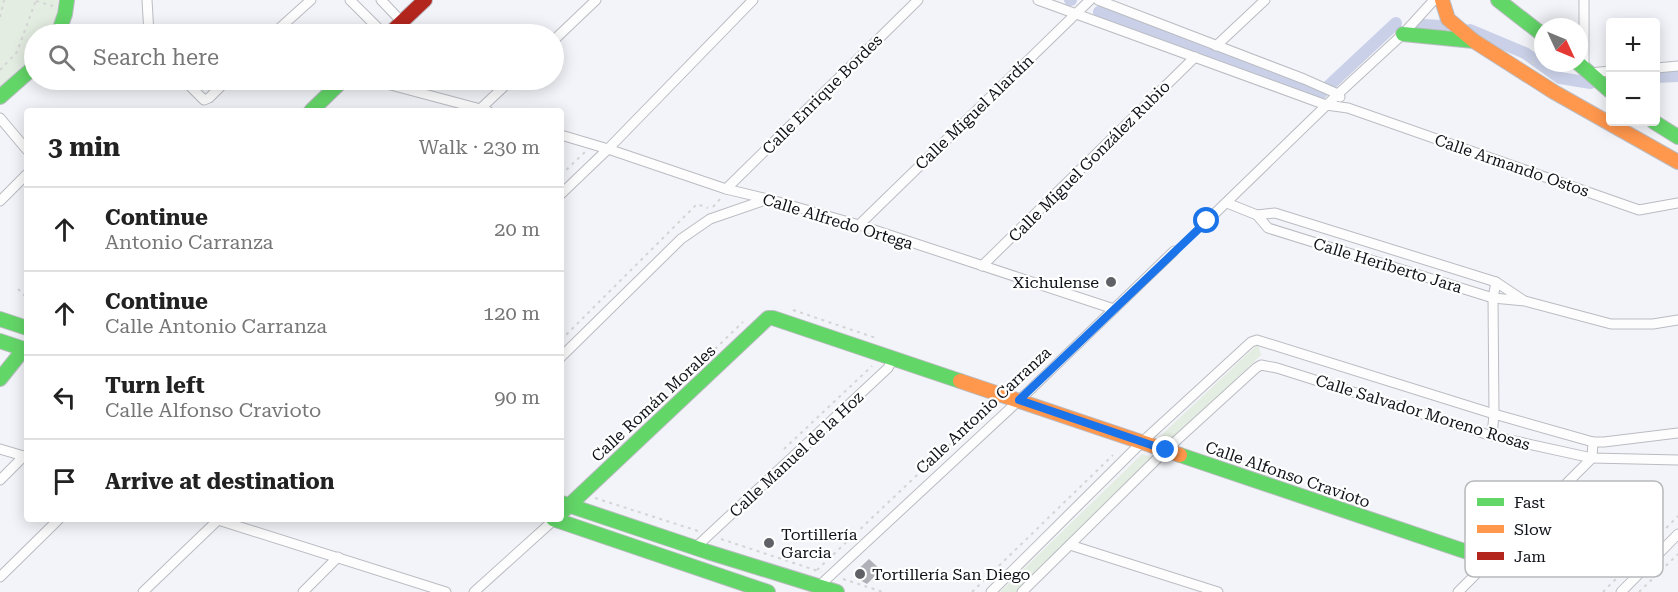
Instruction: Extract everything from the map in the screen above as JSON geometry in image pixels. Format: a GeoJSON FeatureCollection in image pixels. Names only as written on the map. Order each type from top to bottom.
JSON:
{"type":"FeatureCollection","features":[{"type":"Feature","properties":{"kind":"street"},"geometry":{"type":"LineString","coordinates":[[147,0],[148,24]]}},
{"type":"Feature","properties":{"kind":"street"},"geometry":{"type":"LineString","coordinates":[[284,24],[311,0]]}},
{"type":"Feature","properties":{"kind":"street"},"geometry":{"type":"LineString","coordinates":[[350,0],[374,24]]}},
{"type":"Feature","properties":{"kind":"street"},"geometry":{"type":"LineString","coordinates":[[381,0],[402,22],[425,0]]}},
{"type":"Feature","properties":{"kind":"street"},"geometry":{"type":"LineString","coordinates":[[564,30],[596,0]]}},
{"type":"Feature","properties":{"kind":"street"},"geometry":{"type":"LineString","coordinates":[[564,191],[753,0]]}},
{"type":"Feature","properties":{"kind":"street","name":"Calle Enrique Bordes"},"geometry":{"type":"LineString","coordinates":[[726,189],[918,0]]}},
{"type":"Feature","properties":{"kind":"street","name":"Calle Armando Ostos"},"geometry":{"type":"LineString","coordinates":[[1038,0],[1326,105],[1348,108],[1639,210],[1678,203]]}},
{"type":"Feature","properties":{"kind":"street","name":"Calle Miguel Alardín"},"geometry":{"type":"LineString","coordinates":[[859,225],[1090,0]]}},
{"type":"Feature","properties":{"kind":"street"},"geometry":{"type":"LineString","coordinates":[[1098,0],[1304,79],[1338,94],[1348,108]]}},
{"type":"Feature","properties":{"kind":"street"},"geometry":{"type":"LineString","coordinates":[[1216,46],[1265,0]]}},
{"type":"Feature","properties":{"kind":"street"},"geometry":{"type":"LineString","coordinates":[[1207,221],[1403,34],[1434,0]]}},
{"type":"Feature","properties":{"kind":"street"},"geometry":{"type":"LineString","coordinates":[[1442,0],[1448,19],[1474,41],[1554,92],[1678,162]]}},
{"type":"Feature","properties":{"kind":"street"},"geometry":{"type":"LineString","coordinates":[[1498,0],[1534,28]]}},
{"type":"Feature","properties":{"kind":"street"},"geometry":{"type":"LineString","coordinates":[[1584,0],[1584,18]]}},
{"type":"Feature","properties":{"kind":"street"},"geometry":{"type":"LineString","coordinates":[[61,24],[67,5]]}},
{"type":"Feature","properties":{"kind":"street"},"geometry":{"type":"LineString","coordinates":[[1403,34],[1474,41]]}},
{"type":"Feature","properties":{"kind":"street","name":"Calle Miguel González Rubio"},"geometry":{"type":"LineString","coordinates":[[982,266],[1195,57]]}},
{"type":"Feature","properties":{"kind":"street"},"geometry":{"type":"LineString","coordinates":[[1660,68],[1678,66]]}},
{"type":"Feature","properties":{"kind":"street"},"geometry":{"type":"LineString","coordinates":[[1588,68],[1606,70]]}},
{"type":"Feature","properties":{"kind":"street"},"geometry":{"type":"LineString","coordinates":[[1588,71],[1606,87]]}},
{"type":"Feature","properties":{"kind":"street"},"geometry":{"type":"LineString","coordinates":[[0,97],[24,76]]}},
{"type":"Feature","properties":{"kind":"street"},"geometry":{"type":"LineString","coordinates":[[195,90],[204,99],[209,98],[217,90]]}},
{"type":"Feature","properties":{"kind":"street"},"geometry":{"type":"LineString","coordinates":[[313,108],[332,90]]}},
{"type":"Feature","properties":{"kind":"street"},"geometry":{"type":"LineString","coordinates":[[409,90],[475,108]]}},
{"type":"Feature","properties":{"kind":"street"},"geometry":{"type":"LineString","coordinates":[[484,108],[501,90]]}},
{"type":"Feature","properties":{"kind":"street"},"geometry":{"type":"LineString","coordinates":[[0,118],[24,146]]}},
{"type":"Feature","properties":{"kind":"street"},"geometry":{"type":"LineString","coordinates":[[1660,126],[1678,137]]}},
{"type":"Feature","properties":{"kind":"street","name":"Calle Alfredo Ortega"},"geometry":{"type":"LineString","coordinates":[[564,136],[726,189],[859,225],[1114,309]]}},
{"type":"Feature","properties":{"kind":"street"},"geometry":{"type":"LineString","coordinates":[[0,201],[24,177]]}},
{"type":"Feature","properties":{"kind":"street"},"geometry":{"type":"LineString","coordinates":[[564,354],[681,239],[710,219],[768,199]]}},
{"type":"Feature","properties":{"kind":"street","name":"Calle Heriberto Jara"},"geometry":{"type":"LineString","coordinates":[[1227,203],[1257,214],[1275,213],[1496,282],[1525,301]]}},
{"type":"Feature","properties":{"kind":"street","name":"Calle Heriberto Jara"},"geometry":{"type":"LineString","coordinates":[[1257,214],[1268,228],[1493,298],[1525,301],[1611,324],[1653,324],[1678,321]]}},
{"type":"Feature","properties":{"kind":"street","name":"Calle Antonio Carranza"},"geometry":{"type":"LineString","coordinates":[[817,589],[1174,251]]}},
{"type":"Feature","properties":{"kind":"street"},"geometry":{"type":"LineString","coordinates":[[1492,436],[1494,414],[1493,298],[1496,282]]}},
{"type":"Feature","properties":{"kind":"street","name":"Calle Alfonso Cravioto"},"geometry":{"type":"LineString","coordinates":[[768,318],[778,318],[1465,551]]}},
{"type":"Feature","properties":{"kind":"street","name":"Calle Román Morales"},"geometry":{"type":"LineString","coordinates":[[564,507],[581,494],[768,318]]}},
{"type":"Feature","properties":{"kind":"street"},"geometry":{"type":"LineString","coordinates":[[0,319],[24,327]]}},
{"type":"Feature","properties":{"kind":"street","name":"Calle Salvador Moreno Rosas"},"geometry":{"type":"LineString","coordinates":[[991,592],[1142,442],[1251,342],[1257,340],[1494,414],[1593,442],[1678,433]]}},
{"type":"Feature","properties":{"kind":"street"},"geometry":{"type":"LineString","coordinates":[[0,341],[24,349]]}},
{"type":"Feature","properties":{"kind":"street"},"geometry":{"type":"LineString","coordinates":[[1277,368],[1282,347]]}},
{"type":"Feature","properties":{"kind":"street"},"geometry":{"type":"LineString","coordinates":[[0,379],[24,352]]}},
{"type":"Feature","properties":{"kind":"street","name":"Calle Manuel de la Hoz"},"geometry":{"type":"LineString","coordinates":[[696,547],[888,368],[893,358]]}},
{"type":"Feature","properties":{"kind":"street","name":"Calle Salvador Moreno Rosas"},"geometry":{"type":"LineString","coordinates":[[1022,592],[1166,450],[1261,365],[1268,365],[1492,436],[1592,458],[1678,460]]}},
{"type":"Feature","properties":{"kind":"street"},"geometry":{"type":"LineString","coordinates":[[1569,481],[1592,458],[1593,442]]}},
{"type":"Feature","properties":{"kind":"street"},"geometry":{"type":"LineString","coordinates":[[0,449],[24,457]]}},
{"type":"Feature","properties":{"kind":"street"},"geometry":{"type":"LineString","coordinates":[[0,480],[24,458]]}},
{"type":"Feature","properties":{"kind":"street"},"geometry":{"type":"LineString","coordinates":[[564,507],[804,582],[817,589],[837,592]]}},
{"type":"Feature","properties":{"kind":"street"},"geometry":{"type":"LineString","coordinates":[[0,577],[55,522]]}},
{"type":"Feature","properties":{"kind":"street"},"geometry":{"type":"LineString","coordinates":[[143,592],[215,522]]}},
{"type":"Feature","properties":{"kind":"street"},"geometry":{"type":"LineString","coordinates":[[227,522],[446,592]]}},
{"type":"Feature","properties":{"kind":"street"},"geometry":{"type":"LineString","coordinates":[[474,592],[551,522]]}},
{"type":"Feature","properties":{"kind":"street"},"geometry":{"type":"LineString","coordinates":[[563,522],[768,592]]}},
{"type":"Feature","properties":{"kind":"street"},"geometry":{"type":"LineString","coordinates":[[1663,549],[1678,534]]}},
{"type":"Feature","properties":{"kind":"street"},"geometry":{"type":"LineString","coordinates":[[1070,545],[1218,592]]}},
{"type":"Feature","properties":{"kind":"street"},"geometry":{"type":"LineString","coordinates":[[303,592],[338,557]]}},
{"type":"Feature","properties":{"kind":"street"},"geometry":{"type":"LineString","coordinates":[[1458,592],[1473,577]]}},
{"type":"Feature","properties":{"kind":"street"},"geometry":{"type":"LineString","coordinates":[[1621,592],[1636,577]]}},
{"type":"Feature","properties":{"kind":"path"},"geometry":{"type":"LineString","coordinates":[[0,18],[4,0]]}},
{"type":"Feature","properties":{"kind":"path"},"geometry":{"type":"LineString","coordinates":[[27,24],[36,0],[67,5]]}},
{"type":"Feature","properties":{"kind":"path"},"geometry":{"type":"LineString","coordinates":[[0,70],[17,52],[24,33]]}},
{"type":"Feature","properties":{"kind":"path"},"geometry":{"type":"LineString","coordinates":[[1530,67],[1534,61]]}},
{"type":"Feature","properties":{"kind":"path"},"geometry":{"type":"LineString","coordinates":[[564,172],[592,145]]}},
{"type":"Feature","properties":{"kind":"path"},"geometry":{"type":"LineString","coordinates":[[1174,251],[1207,221]]}},
{"type":"Feature","properties":{"kind":"path"},"geometry":{"type":"LineString","coordinates":[[18,290],[24,295]]}},
{"type":"Feature","properties":{"kind":"path"},"geometry":{"type":"LineString","coordinates":[[787,309],[886,341]]}},
{"type":"Feature","properties":{"kind":"path"},"geometry":{"type":"LineString","coordinates":[[712,352],[743,322]]}},
{"type":"Feature","properties":{"kind":"path"},"geometry":{"type":"LineString","coordinates":[[804,582],[1002,395]]}},
{"type":"Feature","properties":{"kind":"path"},"geometry":{"type":"LineString","coordinates":[[972,592],[1113,454]]}},
{"type":"Feature","properties":{"kind":"path"},"geometry":{"type":"LineString","coordinates":[[581,494],[883,592]]}},
{"type":"Feature","properties":{"kind":"path"},"geometry":{"type":"LineString","coordinates":[[1663,531],[1678,516]]}},
{"type":"Feature","properties":{"kind":"path"},"geometry":{"type":"LineString","coordinates":[[1663,569],[1678,554]]}},
{"type":"Feature","properties":{"kind":"path"},"geometry":{"type":"LineString","coordinates":[[1604,592],[1619,577]]}},
{"type":"Feature","properties":{"kind":"path"},"geometry":{"type":"LineString","coordinates":[[1639,592],[1654,577]]}},
{"type":"Feature","properties":{"kind":"shaded area"},"geometry":{"type":"Polygon","coordinates":[[[0,0],[58,0],[53,24],[24,24],[24,64],[0,87],[0,0]]]}},
{"type":"Feature","properties":{"kind":"shaded area"},"geometry":{"type":"Polygon","coordinates":[[[1258,344],[1261,355],[1165,446],[1154,442],[1258,344]]]}},
{"type":"Feature","properties":{"kind":"shaded area"},"geometry":{"type":"Polygon","coordinates":[[[1142,454],[1153,458],[1016,592],[1000,592],[1142,454]]]}},
{"type":"Feature","properties":{"kind":"building"},"geometry":{"type":"Polygon","coordinates":[[[869,559],[881,570],[867,584],[854,573],[869,559]]]}},
{"type":"Feature","properties":{"kind":"waterway"},"geometry":{"type":"LineString","coordinates":[[1099,12],[1319,95],[1396,23]]}},
{"type":"Feature","properties":{"kind":"waterway"},"geometry":{"type":"LineString","coordinates":[[1422,25],[1443,26]]}},
{"type":"Feature","properties":{"kind":"waterway"},"geometry":{"type":"LineString","coordinates":[[1470,30],[1525,53],[1560,78],[1591,83]]}},
{"type":"Feature","properties":{"kind":"waterway"},"geometry":{"type":"LineString","coordinates":[[1660,77],[1678,76]]}},
{"type":"Feature","properties":{"kind":"traffic: fast"},"geometry":{"type":"LineString","coordinates":[[62,24],[67,0]]}},
{"type":"Feature","properties":{"kind":"traffic: fast"},"geometry":{"type":"LineString","coordinates":[[1498,0],[1534,28]]}},
{"type":"Feature","properties":{"kind":"traffic: fast"},"geometry":{"type":"LineString","coordinates":[[1403,34],[1474,41]]}},
{"type":"Feature","properties":{"kind":"traffic: fast"},"geometry":{"type":"LineString","coordinates":[[1588,72],[1606,88]]}},
{"type":"Feature","properties":{"kind":"traffic: fast"},"geometry":{"type":"LineString","coordinates":[[0,97],[24,76]]}},
{"type":"Feature","properties":{"kind":"traffic: fast"},"geometry":{"type":"LineString","coordinates":[[314,108],[333,90]]}},
{"type":"Feature","properties":{"kind":"traffic: fast"},"geometry":{"type":"LineString","coordinates":[[1660,126],[1678,137]]}},
{"type":"Feature","properties":{"kind":"traffic: fast"},"geometry":{"type":"LineString","coordinates":[[564,510],[768,318],[960,381]]}},
{"type":"Feature","properties":{"kind":"traffic: fast"},"geometry":{"type":"LineString","coordinates":[[0,319],[24,327]]}},
{"type":"Feature","properties":{"kind":"traffic: fast"},"geometry":{"type":"LineString","coordinates":[[0,341],[24,349]]}},
{"type":"Feature","properties":{"kind":"traffic: fast"},"geometry":{"type":"LineString","coordinates":[[0,379],[24,349]]}},
{"type":"Feature","properties":{"kind":"traffic: fast"},"geometry":{"type":"LineString","coordinates":[[1180,455],[1465,551]]}},
{"type":"Feature","properties":{"kind":"traffic: fast"},"geometry":{"type":"LineString","coordinates":[[564,504],[837,592]]}},
{"type":"Feature","properties":{"kind":"traffic: fast"},"geometry":{"type":"LineString","coordinates":[[562,522],[768,592]]}},
{"type":"Feature","properties":{"kind":"traffic: slow"},"geometry":{"type":"LineString","coordinates":[[1442,0],[1448,19],[1474,41],[1554,92],[1678,162]]}},
{"type":"Feature","properties":{"kind":"traffic: slow"},"geometry":{"type":"LineString","coordinates":[[960,381],[1180,455]]}},
{"type":"Feature","properties":{"kind":"traffic: jam"},"geometry":{"type":"LineString","coordinates":[[400,24],[425,0]]}},
{"type":"Feature","properties":{"kind":"place","name":"Xichulense"},"geometry":{"type":"Point","coordinates":[1111,282]}},
{"type":"Feature","properties":{"kind":"place","name":"Tortillería Garcia"},"geometry":{"type":"Point","coordinates":[769,543]}},
{"type":"Feature","properties":{"kind":"place","name":"Tortillería San Diego"},"geometry":{"type":"Point","coordinates":[860,574]}},
{"type":"Feature","properties":{"kind":"route"},"geometry":{"type":"LineString","coordinates":[[1166,450],[1019,400],[1207,221]]}}]}
